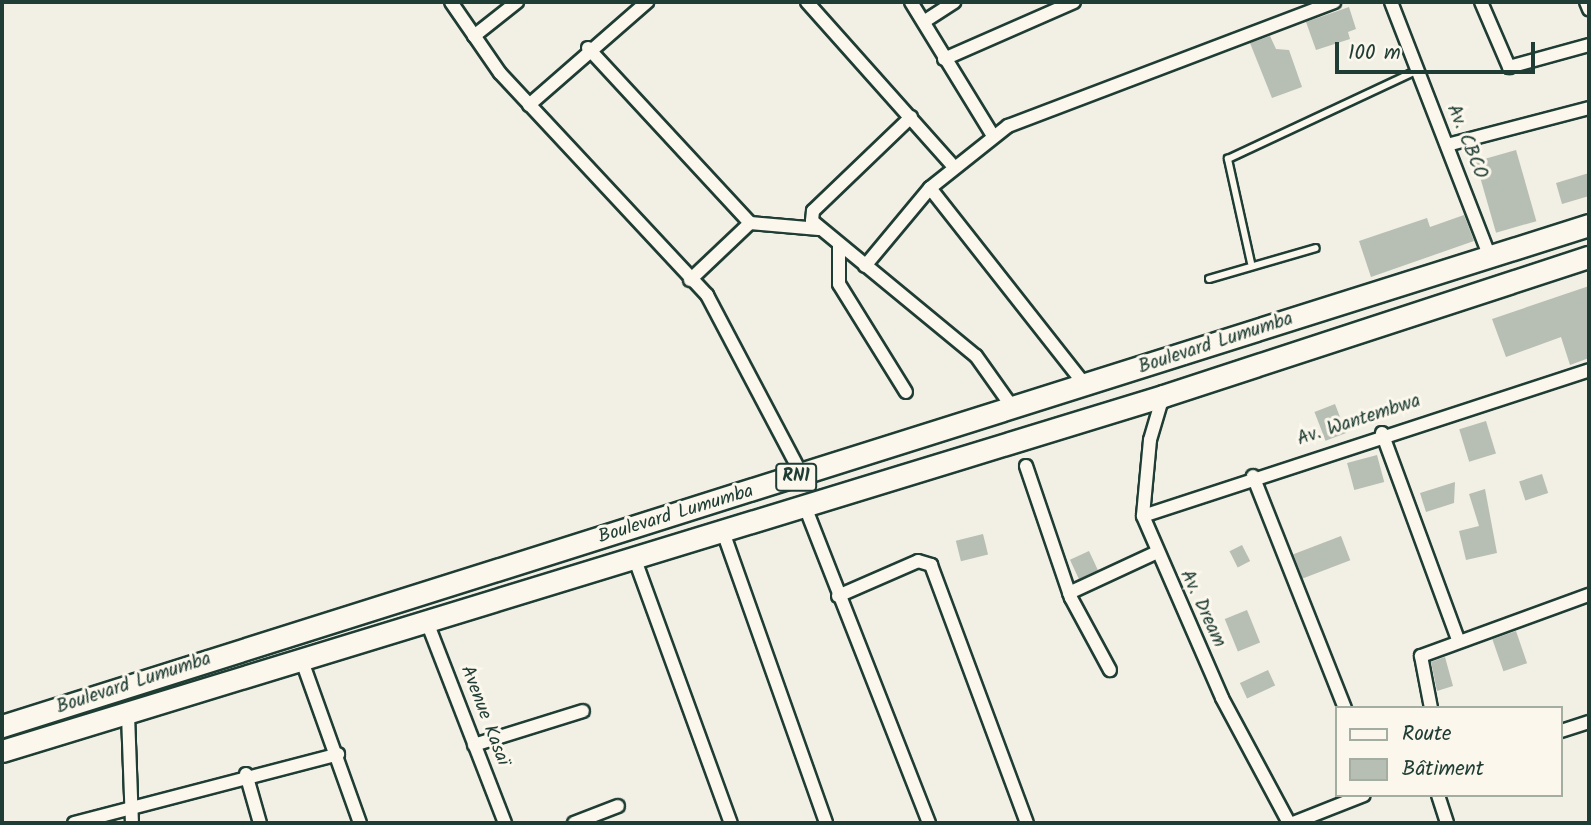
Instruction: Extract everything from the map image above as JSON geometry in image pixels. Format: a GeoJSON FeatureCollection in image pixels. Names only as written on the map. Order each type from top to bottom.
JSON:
{"type":"FeatureCollection","features":[{"type":"Feature","properties":{"kind":"highway","name":"Boulevard Lumumba"},"geometry":{"type":"LineString","coordinates":[[2,726],[1086,386],[1589,225]]}},
{"type":"Feature","properties":{"kind":"highway","name":"Boulevard Lumumba"},"geometry":{"type":"LineString","coordinates":[[2,751],[128,715],[722,529],[1163,396],[1589,257]]}},
{"type":"Feature","properties":{"kind":"street"},"geometry":{"type":"LineString","coordinates":[[451,2],[474,36],[529,105],[690,280],[727,326],[802,475]]}},
{"type":"Feature","properties":{"kind":"street"},"geometry":{"type":"LineString","coordinates":[[474,36],[517,2]]}},
{"type":"Feature","properties":{"kind":"street"},"geometry":{"type":"LineString","coordinates":[[529,105],[588,48],[647,2]]}},
{"type":"Feature","properties":{"kind":"street"},"geometry":{"type":"LineString","coordinates":[[807,2],[953,166]]}},
{"type":"Feature","properties":{"kind":"street"},"geometry":{"type":"LineString","coordinates":[[911,2],[925,21],[944,60],[993,136]]}},
{"type":"Feature","properties":{"kind":"street"},"geometry":{"type":"LineString","coordinates":[[925,21],[954,2]]}},
{"type":"Feature","properties":{"kind":"street"},"geometry":{"type":"LineString","coordinates":[[944,60],[1074,2]]}},
{"type":"Feature","properties":{"kind":"street"},"geometry":{"type":"LineString","coordinates":[[865,266],[930,188],[953,166],[993,136],[1334,2]]}},
{"type":"Feature","properties":{"kind":"street","name":"Av. CBCO"},"geometry":{"type":"LineString","coordinates":[[1391,2],[1490,257]]}},
{"type":"Feature","properties":{"kind":"street"},"geometry":{"type":"LineString","coordinates":[[1481,2],[1509,67],[1589,45]]}},
{"type":"Feature","properties":{"kind":"street"},"geometry":{"type":"LineString","coordinates":[[1586,2],[1589,9]]}},
{"type":"Feature","properties":{"kind":"street"},"geometry":{"type":"LineString","coordinates":[[588,48],[750,223],[819,229]]}},
{"type":"Feature","properties":{"kind":"street"},"geometry":{"type":"LineString","coordinates":[[1447,145],[1589,108]]}},
{"type":"Feature","properties":{"kind":"street"},"geometry":{"type":"LineString","coordinates":[[911,117],[813,211],[819,229],[976,356],[1013,408]]}},
{"type":"Feature","properties":{"kind":"street"},"geometry":{"type":"LineString","coordinates":[[930,188],[1086,386]]}},
{"type":"Feature","properties":{"kind":"street"},"geometry":{"type":"LineString","coordinates":[[690,280],[750,223]]}},
{"type":"Feature","properties":{"kind":"street"},"geometry":{"type":"LineString","coordinates":[[839,245],[839,284],[906,392]]}},
{"type":"Feature","properties":{"kind":"street","name":"Av. Wantembwa"},"geometry":{"type":"LineString","coordinates":[[1143,516],[1382,433],[1589,370]]}},
{"type":"Feature","properties":{"kind":"street","name":"Av. Dream"},"geometry":{"type":"LineString","coordinates":[[1163,396],[1150,440],[1143,516],[1155,553],[1291,823]]}},
{"type":"Feature","properties":{"kind":"street"},"geometry":{"type":"LineString","coordinates":[[1382,433],[1458,640]]}},
{"type":"Feature","properties":{"kind":"street"},"geometry":{"type":"LineString","coordinates":[[1026,466],[1069,593],[1110,670]]}},
{"type":"Feature","properties":{"kind":"street"},"geometry":{"type":"LineString","coordinates":[[1253,476],[1344,706]]}},
{"type":"Feature","properties":{"kind":"street"},"geometry":{"type":"LineString","coordinates":[[804,505],[929,823]]}},
{"type":"Feature","properties":{"kind":"street"},"geometry":{"type":"LineString","coordinates":[[722,529],[826,823]]}},
{"type":"Feature","properties":{"kind":"street"},"geometry":{"type":"LineString","coordinates":[[1069,593],[1155,553]]}},
{"type":"Feature","properties":{"kind":"street"},"geometry":{"type":"LineString","coordinates":[[634,557],[731,823]]}},
{"type":"Feature","properties":{"kind":"street"},"geometry":{"type":"LineString","coordinates":[[838,596],[918,561],[931,565],[1027,823]]}},
{"type":"Feature","properties":{"kind":"street"},"geometry":{"type":"LineString","coordinates":[[1431,706],[1421,656],[1458,640],[1589,595]]}},
{"type":"Feature","properties":{"kind":"street","name":"Avenue Kasaï"},"geometry":{"type":"LineString","coordinates":[[427,622],[505,823]]}},
{"type":"Feature","properties":{"kind":"street"},"geometry":{"type":"LineString","coordinates":[[302,661],[338,754],[360,823]]}},
{"type":"Feature","properties":{"kind":"street"},"geometry":{"type":"LineString","coordinates":[[474,745],[583,711]]}},
{"type":"Feature","properties":{"kind":"street"},"geometry":{"type":"LineString","coordinates":[[128,715],[132,823]]}},
{"type":"Feature","properties":{"kind":"street"},"geometry":{"type":"LineString","coordinates":[[1563,730],[1589,722]]}},
{"type":"Feature","properties":{"kind":"street"},"geometry":{"type":"LineString","coordinates":[[74,823],[246,774],[338,754]]}},
{"type":"Feature","properties":{"kind":"street"},"geometry":{"type":"LineString","coordinates":[[246,774],[260,823]]}},
{"type":"Feature","properties":{"kind":"street"},"geometry":{"type":"LineString","coordinates":[[1291,823],[1359,797]]}},
{"type":"Feature","properties":{"kind":"street"},"geometry":{"type":"LineString","coordinates":[[1439,797],[1447,823]]}},
{"type":"Feature","properties":{"kind":"street"},"geometry":{"type":"LineString","coordinates":[[574,823],[618,806]]}},
{"type":"Feature","properties":{"kind":"lane"},"geometry":{"type":"LineString","coordinates":[[1251,263],[1228,159],[1416,71]]}},
{"type":"Feature","properties":{"kind":"lane"},"geometry":{"type":"LineString","coordinates":[[1209,278],[1251,263],[1316,248]]}},
{"type":"Feature","properties":{"kind":"building"},"geometry":{"type":"Polygon","coordinates":[[[1349,7],[1356,29],[1348,32],[1350,39],[1316,50],[1306,22],[1349,7]]]}},
{"type":"Feature","properties":{"kind":"building"},"geometry":{"type":"Polygon","coordinates":[[[1270,36],[1276,49],[1289,50],[1302,87],[1272,98],[1250,43],[1270,36]]]}},
{"type":"Feature","properties":{"kind":"building"},"geometry":{"type":"Polygon","coordinates":[[[1516,150],[1536,221],[1496,233],[1476,162],[1516,150]]]}},
{"type":"Feature","properties":{"kind":"building"},"geometry":{"type":"Polygon","coordinates":[[[1589,173],[1589,196],[1562,204],[1556,183],[1589,173]]]}},
{"type":"Feature","properties":{"kind":"building"},"geometry":{"type":"Polygon","coordinates":[[[1464,215],[1474,241],[1371,277],[1359,241],[1427,218],[1430,227],[1464,215]]]}},
{"type":"Feature","properties":{"kind":"building"},"geometry":{"type":"Polygon","coordinates":[[[1589,286],[1589,358],[1570,365],[1561,337],[1506,357],[1492,319],[1589,286]]]}},
{"type":"Feature","properties":{"kind":"building"},"geometry":{"type":"Polygon","coordinates":[[[1335,404],[1346,433],[1326,441],[1314,412],[1335,404]]]}},
{"type":"Feature","properties":{"kind":"building"},"geometry":{"type":"Polygon","coordinates":[[[1486,421],[1496,454],[1469,462],[1459,429],[1486,421]]]}},
{"type":"Feature","properties":{"kind":"building"},"geometry":{"type":"Polygon","coordinates":[[[1377,455],[1384,482],[1354,490],[1347,463],[1377,455]]]}},
{"type":"Feature","properties":{"kind":"building"},"geometry":{"type":"Polygon","coordinates":[[[1542,474],[1548,493],[1525,500],[1519,481],[1542,474]]]}},
{"type":"Feature","properties":{"kind":"building"},"geometry":{"type":"Polygon","coordinates":[[[1455,482],[1454,503],[1426,512],[1420,493],[1455,482]]]}},
{"type":"Feature","properties":{"kind":"building"},"geometry":{"type":"Polygon","coordinates":[[[1485,489],[1497,553],[1466,560],[1459,531],[1479,526],[1469,494],[1485,489]]]}},
{"type":"Feature","properties":{"kind":"building"},"geometry":{"type":"Polygon","coordinates":[[[983,534],[988,554],[961,561],[956,541],[983,534]]]}},
{"type":"Feature","properties":{"kind":"building"},"geometry":{"type":"Polygon","coordinates":[[[1341,536],[1350,560],[1303,579],[1293,554],[1341,536]]]}},
{"type":"Feature","properties":{"kind":"building"},"geometry":{"type":"Polygon","coordinates":[[[1242,545],[1250,561],[1238,567],[1230,551],[1242,545]]]}},
{"type":"Feature","properties":{"kind":"building"},"geometry":{"type":"Polygon","coordinates":[[[1089,551],[1098,570],[1079,579],[1070,560],[1089,551]]]}},
{"type":"Feature","properties":{"kind":"building"},"geometry":{"type":"Polygon","coordinates":[[[1247,610],[1260,642],[1238,651],[1225,619],[1247,610]]]}},
{"type":"Feature","properties":{"kind":"building"},"geometry":{"type":"Polygon","coordinates":[[[1516,631],[1527,663],[1503,671],[1492,639],[1516,631]]]}},
{"type":"Feature","properties":{"kind":"building"},"geometry":{"type":"Polygon","coordinates":[[[1445,657],[1453,686],[1437,691],[1431,662],[1445,657]]]}},
{"type":"Feature","properties":{"kind":"building"},"geometry":{"type":"Polygon","coordinates":[[[1268,670],[1275,685],[1247,699],[1240,683],[1268,670]]]}}]}
